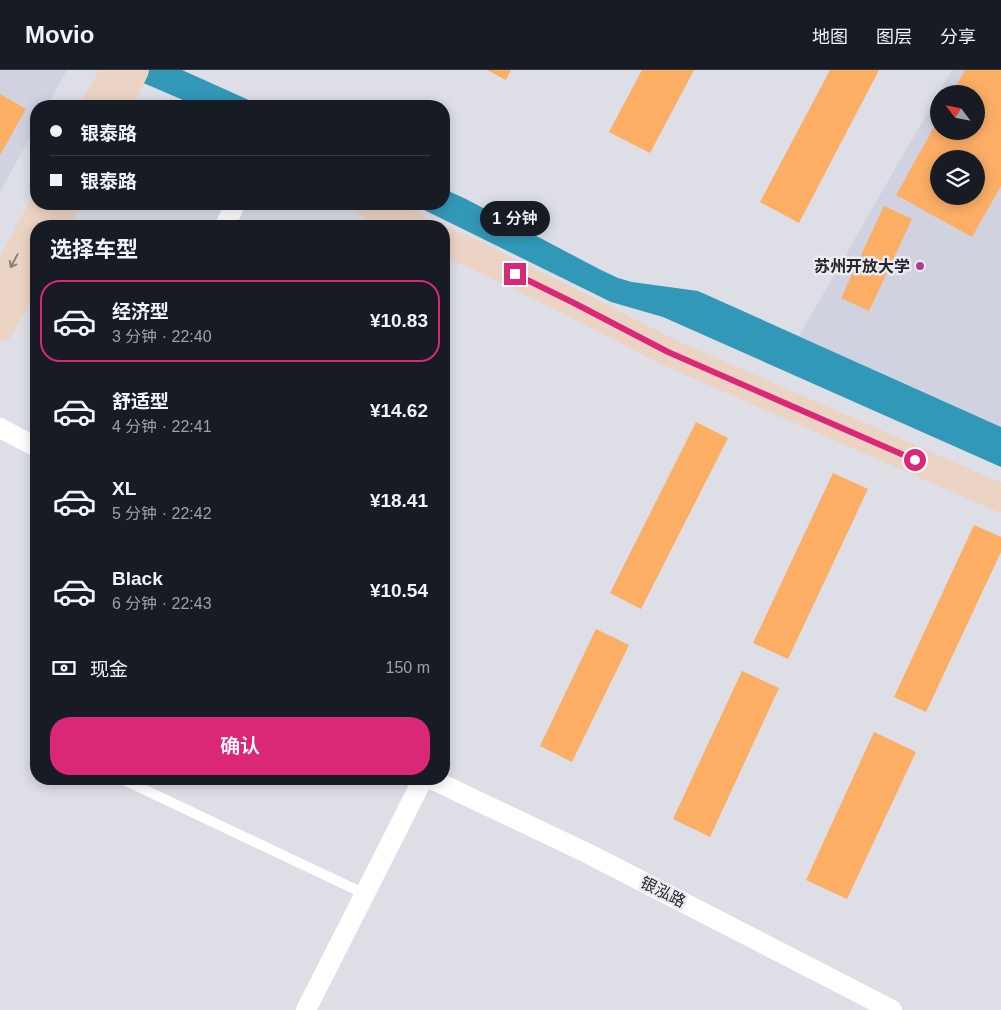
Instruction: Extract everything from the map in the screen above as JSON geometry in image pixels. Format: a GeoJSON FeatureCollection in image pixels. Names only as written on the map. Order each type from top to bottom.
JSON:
{"type":"FeatureCollection","features":[{"type":"Feature","properties":{"kind":"street"},"geometry":{"type":"LineString","coordinates":[[102,100],[120,83]]}},
{"type":"Feature","properties":{"kind":"street"},"geometry":{"type":"LineString","coordinates":[[382,210],[403,220]]}},
{"type":"Feature","properties":{"kind":"street"},"geometry":{"type":"LineString","coordinates":[[0,287],[30,230]]}},
{"type":"Feature","properties":{"kind":"street"},"geometry":{"type":"LineString","coordinates":[[450,243],[574,303],[668,352],[1001,498]]}},
{"type":"Feature","properties":{"kind":"street"},"geometry":{"type":"LineString","coordinates":[[0,328],[30,270]]}},
{"type":"Feature","properties":{"kind":"street"},"geometry":{"type":"LineString","coordinates":[[0,428],[30,444]]}},
{"type":"Feature","properties":{"kind":"street"},"geometry":{"type":"LineString","coordinates":[[306,1010],[420,785]]}},
{"type":"Feature","properties":{"kind":"street","name":"银泓路"},"geometry":{"type":"LineString","coordinates":[[444,785],[587,853],[892,1010]]}},
{"type":"Feature","properties":{"kind":"lane"},"geometry":{"type":"LineString","coordinates":[[135,785],[365,894]]}},
{"type":"Feature","properties":{"kind":"shaded area"},"geometry":{"type":"Polygon","coordinates":[[[0,70],[67,70],[50,100],[30,100],[30,137],[0,192],[0,70]]]}},
{"type":"Feature","properties":{"kind":"shaded area","name":"苏州开放大学"},"geometry":{"type":"Polygon","coordinates":[[[952,70],[1001,70],[1001,427],[799,336],[930,108],[930,140],[985,140],[985,85],[943,85],[952,70]]]}},
{"type":"Feature","properties":{"kind":"water"},"geometry":{"type":"Polygon","coordinates":[[[113,70],[182,70],[249,100],[183,100],[113,70]]]}},
{"type":"Feature","properties":{"kind":"water"},"geometry":{"type":"Polygon","coordinates":[[[450,192],[618,278],[632,282],[698,291],[1001,427],[1001,467],[663,317],[611,302],[450,223],[450,220],[444,220],[424,210],[450,210],[450,192]]]}},
{"type":"Feature","properties":{"kind":"building"},"geometry":{"type":"Polygon","coordinates":[[[487,70],[511,70],[506,80],[487,70]]]}},
{"type":"Feature","properties":{"kind":"building"},"geometry":{"type":"Polygon","coordinates":[[[642,70],[694,70],[650,153],[609,132],[642,70]]]}},
{"type":"Feature","properties":{"kind":"building"},"geometry":{"type":"Polygon","coordinates":[[[830,70],[879,70],[799,223],[760,202],[830,70]]]}},
{"type":"Feature","properties":{"kind":"building"},"geometry":{"type":"Polygon","coordinates":[[[965,70],[1001,70],[1001,186],[972,237],[896,195],[930,134],[930,140],[985,140],[985,85],[957,85],[965,70]]]}},
{"type":"Feature","properties":{"kind":"building"},"geometry":{"type":"Polygon","coordinates":[[[0,94],[26,109],[0,155],[0,94]]]}},
{"type":"Feature","properties":{"kind":"building"},"geometry":{"type":"Polygon","coordinates":[[[884,206],[912,219],[869,311],[841,298],[884,206]]]}},
{"type":"Feature","properties":{"kind":"building"},"geometry":{"type":"Polygon","coordinates":[[[696,422],[728,438],[641,609],[610,593],[696,422]]]}},
{"type":"Feature","properties":{"kind":"building"},"geometry":{"type":"Polygon","coordinates":[[[833,473],[868,489],[788,659],[753,643],[833,473]]]}},
{"type":"Feature","properties":{"kind":"building"},"geometry":{"type":"Polygon","coordinates":[[[974,525],[1001,537],[1001,552],[926,712],[894,697],[974,525]]]}},
{"type":"Feature","properties":{"kind":"building"},"geometry":{"type":"Polygon","coordinates":[[[596,629],[629,645],[572,762],[540,746],[596,629]]]}},
{"type":"Feature","properties":{"kind":"building"},"geometry":{"type":"Polygon","coordinates":[[[742,671],[779,688],[710,837],[673,819],[742,671]]]}},
{"type":"Feature","properties":{"kind":"building"},"geometry":{"type":"Polygon","coordinates":[[[874,732],[916,752],[847,899],[806,880],[874,732]]]}},
{"type":"Feature","properties":{"kind":"place","name":"苏州开放大学"},"geometry":{"type":"Point","coordinates":[920,266]}},
{"type":"Feature","properties":{"kind":"route"},"geometry":{"type":"LineString","coordinates":[[515,274],[668,352],[915,460]]}}]}
